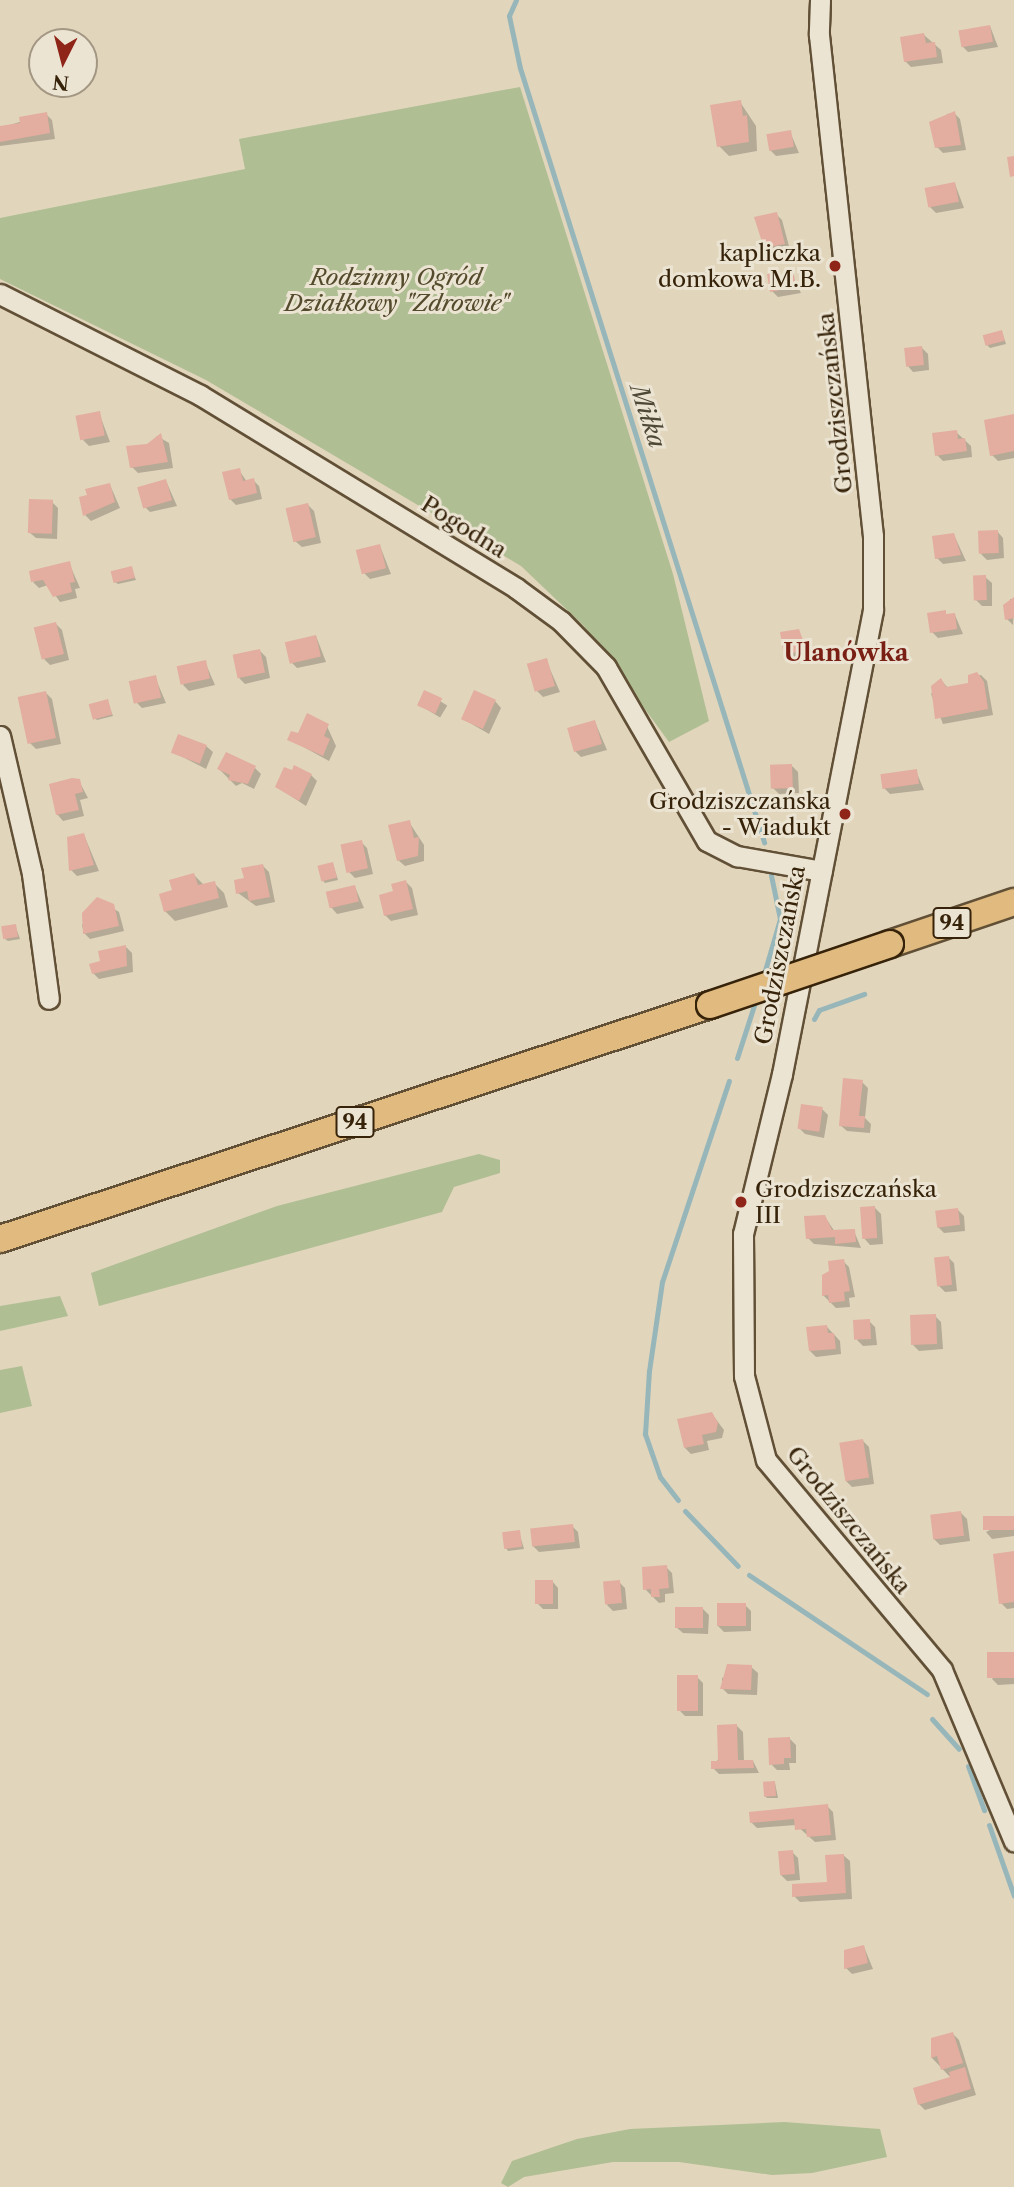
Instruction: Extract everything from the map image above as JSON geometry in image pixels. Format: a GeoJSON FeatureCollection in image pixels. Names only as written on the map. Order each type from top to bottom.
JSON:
{"type":"FeatureCollection","features":[{"type":"Feature","properties":{"kind":"main road","name":"94"},"geometry":{"type":"LineString","coordinates":[[0,1239],[1014,902]]}},
{"type":"Feature","properties":{"kind":"street","name":"Grodziszczańska"},"geometry":{"type":"LineString","coordinates":[[820,0],[819,35],[870,510],[873,579],[865,659],[782,1074],[743,1234],[744,1376],[766,1460],[942,1670],[1014,1841]]}},
{"type":"Feature","properties":{"kind":"street","name":"Pogodna"},"geometry":{"type":"LineString","coordinates":[[0,293],[201,395],[516,588],[561,621],[606,667],[707,841],[737,856],[822,871]]}},
{"type":"Feature","properties":{"kind":"street"},"geometry":{"type":"LineString","coordinates":[[0,736],[33,874],[49,999]]}},
{"type":"Feature","properties":{"kind":"green space","name":"Rodzinny Ogród Działkowy \"Zdrowie\""},"geometry":{"type":"Polygon","coordinates":[[[520,87],[673,574],[709,721],[669,742],[584,626],[521,566],[206,380],[0,279],[0,218],[245,169],[239,139],[520,87]]]}},
{"type":"Feature","properties":{"kind":"green space"},"geometry":{"type":"Polygon","coordinates":[[[479,1154],[500,1160],[500,1173],[454,1187],[442,1212],[99,1306],[91,1273],[277,1206],[479,1154]]]}},
{"type":"Feature","properties":{"kind":"green space"},"geometry":{"type":"Polygon","coordinates":[[[60,1296],[68,1316],[0,1331],[0,1306],[60,1296]]]}},
{"type":"Feature","properties":{"kind":"green space"},"geometry":{"type":"Polygon","coordinates":[[[22,1366],[32,1406],[0,1413],[0,1370],[22,1366]]]}},
{"type":"Feature","properties":{"kind":"green space"},"geometry":{"type":"Polygon","coordinates":[[[784,2122],[880,2129],[887,2157],[812,2173],[772,2175],[679,2162],[613,2162],[524,2177],[508,2187],[501,2183],[512,2161],[577,2139],[630,2129],[784,2122]]]}},
{"type":"Feature","properties":{"kind":"building"},"geometry":{"type":"Polygon","coordinates":[[[990,25],[993,42],[961,47],[958,31],[990,25]]]}},
{"type":"Feature","properties":{"kind":"building"},"geometry":{"type":"Polygon","coordinates":[[[924,33],[926,43],[935,42],[937,57],[904,62],[900,37],[924,33]]]}},
{"type":"Feature","properties":{"kind":"building"},"geometry":{"type":"Polygon","coordinates":[[[741,100],[743,116],[747,115],[749,142],[717,147],[710,105],[741,100]]]}},
{"type":"Feature","properties":{"kind":"building"},"geometry":{"type":"Polygon","coordinates":[[[955,111],[961,145],[935,148],[929,122],[955,111]]]}},
{"type":"Feature","properties":{"kind":"building"},"geometry":{"type":"Polygon","coordinates":[[[47,112],[50,133],[0,142],[0,126],[20,123],[19,117],[47,112]]]}},
{"type":"Feature","properties":{"kind":"building"},"geometry":{"type":"Polygon","coordinates":[[[791,130],[794,147],[769,151],[766,134],[791,130]]]}},
{"type":"Feature","properties":{"kind":"building"},"geometry":{"type":"Polygon","coordinates":[[[1014,156],[1014,176],[1010,177],[1007,157],[1014,156]]]}},
{"type":"Feature","properties":{"kind":"building"},"geometry":{"type":"Polygon","coordinates":[[[955,182],[959,202],[928,208],[925,188],[955,182]]]}},
{"type":"Feature","properties":{"kind":"building"},"geometry":{"type":"Polygon","coordinates":[[[777,212],[785,244],[764,248],[754,217],[777,212]]]}},
{"type":"Feature","properties":{"kind":"building"},"geometry":{"type":"Polygon","coordinates":[[[774,273],[775,278],[794,275],[796,287],[770,292],[767,274],[774,273]]]}},
{"type":"Feature","properties":{"kind":"building"},"geometry":{"type":"Polygon","coordinates":[[[1002,330],[1005,341],[986,346],[983,335],[1002,330]]]}},
{"type":"Feature","properties":{"kind":"building"},"geometry":{"type":"Polygon","coordinates":[[[922,346],[924,365],[906,367],[904,348],[922,346]]]}},
{"type":"Feature","properties":{"kind":"building"},"geometry":{"type":"Polygon","coordinates":[[[100,411],[105,436],[80,440],[75,416],[100,411]]]}},
{"type":"Feature","properties":{"kind":"building"},"geometry":{"type":"Polygon","coordinates":[[[1014,414],[1014,451],[990,456],[984,420],[1014,414]]]}},
{"type":"Feature","properties":{"kind":"building"},"geometry":{"type":"Polygon","coordinates":[[[957,430],[958,439],[965,438],[967,451],[935,456],[932,433],[957,430]]]}},
{"type":"Feature","properties":{"kind":"building"},"geometry":{"type":"Polygon","coordinates":[[[161,433],[168,462],[130,468],[126,446],[147,444],[161,433]]]}},
{"type":"Feature","properties":{"kind":"building"},"geometry":{"type":"Polygon","coordinates":[[[240,468],[243,481],[254,478],[257,493],[229,500],[222,472],[240,468]]]}},
{"type":"Feature","properties":{"kind":"building"},"geometry":{"type":"Polygon","coordinates":[[[166,479],[172,500],[143,508],[137,487],[166,479]]]}},
{"type":"Feature","properties":{"kind":"building"},"geometry":{"type":"Polygon","coordinates":[[[110,483],[115,502],[83,516],[79,497],[87,495],[85,489],[110,483]]]}},
{"type":"Feature","properties":{"kind":"building"},"geometry":{"type":"Polygon","coordinates":[[[29,499],[53,500],[52,534],[28,533],[29,499]]]}},
{"type":"Feature","properties":{"kind":"building"},"geometry":{"type":"Polygon","coordinates":[[[308,503],[316,537],[293,542],[286,508],[308,503]]]}},
{"type":"Feature","properties":{"kind":"building"},"geometry":{"type":"Polygon","coordinates":[[[998,530],[999,553],[979,554],[978,531],[998,530]]]}},
{"type":"Feature","properties":{"kind":"building"},"geometry":{"type":"Polygon","coordinates":[[[954,533],[961,555],[935,559],[932,536],[954,533]]]}},
{"type":"Feature","properties":{"kind":"building"},"geometry":{"type":"Polygon","coordinates":[[[380,544],[386,568],[362,574],[356,550],[380,544]]]}},
{"type":"Feature","properties":{"kind":"building"},"geometry":{"type":"Polygon","coordinates":[[[70,561],[75,582],[70,583],[72,592],[53,597],[43,580],[31,582],[29,571],[70,561]]]}},
{"type":"Feature","properties":{"kind":"building"},"geometry":{"type":"Polygon","coordinates":[[[132,566],[135,578],[114,583],[111,571],[132,566]]]}},
{"type":"Feature","properties":{"kind":"building"},"geometry":{"type":"Polygon","coordinates":[[[973,575],[986,575],[987,600],[974,600],[973,575]]]}},
{"type":"Feature","properties":{"kind":"building"},"geometry":{"type":"Polygon","coordinates":[[[1014,597],[1014,618],[1005,620],[1003,605],[1014,597]]]}},
{"type":"Feature","properties":{"kind":"building"},"geometry":{"type":"Polygon","coordinates":[[[946,610],[946,614],[955,613],[957,629],[930,633],[927,613],[946,610]]]}},
{"type":"Feature","properties":{"kind":"building"},"geometry":{"type":"Polygon","coordinates":[[[56,622],[64,654],[42,660],[34,628],[56,622]]]}},
{"type":"Feature","properties":{"kind":"building"},"geometry":{"type":"Polygon","coordinates":[[[799,629],[806,649],[784,656],[780,632],[799,629]]]}},
{"type":"Feature","properties":{"kind":"building"},"geometry":{"type":"Polygon","coordinates":[[[316,635],[321,656],[290,664],[285,642],[316,635]]]}},
{"type":"Feature","properties":{"kind":"building"},"geometry":{"type":"Polygon","coordinates":[[[260,649],[265,672],[238,678],[233,655],[260,649]]]}},
{"type":"Feature","properties":{"kind":"building"},"geometry":{"type":"Polygon","coordinates":[[[547,658],[555,686],[535,692],[527,664],[547,658]]]}},
{"type":"Feature","properties":{"kind":"building"},"geometry":{"type":"Polygon","coordinates":[[[206,660],[210,679],[181,685],[177,666],[206,660]]]}},
{"type":"Feature","properties":{"kind":"building"},"geometry":{"type":"Polygon","coordinates":[[[977,672],[984,682],[988,709],[935,719],[931,686],[941,678],[946,687],[968,683],[968,675],[977,672]]]}},
{"type":"Feature","properties":{"kind":"building"},"geometry":{"type":"Polygon","coordinates":[[[156,675],[161,697],[134,704],[129,681],[156,675]]]}},
{"type":"Feature","properties":{"kind":"building"},"geometry":{"type":"Polygon","coordinates":[[[424,690],[442,698],[435,714],[417,706],[424,690]]]}},
{"type":"Feature","properties":{"kind":"building"},"geometry":{"type":"Polygon","coordinates":[[[474,690],[496,700],[483,729],[461,719],[474,690]]]}},
{"type":"Feature","properties":{"kind":"building"},"geometry":{"type":"Polygon","coordinates":[[[46,691],[56,738],[28,744],[18,697],[46,691]]]}},
{"type":"Feature","properties":{"kind":"building"},"geometry":{"type":"Polygon","coordinates":[[[108,699],[112,714],[93,720],[89,704],[108,699]]]}},
{"type":"Feature","properties":{"kind":"building"},"geometry":{"type":"Polygon","coordinates":[[[307,713],[329,724],[324,736],[330,739],[323,756],[287,740],[291,731],[298,733],[307,713]]]}},
{"type":"Feature","properties":{"kind":"building"},"geometry":{"type":"Polygon","coordinates":[[[595,720],[602,744],[574,752],[567,728],[595,720]]]}},
{"type":"Feature","properties":{"kind":"building"},"geometry":{"type":"Polygon","coordinates":[[[178,734],[207,745],[200,764],[171,753],[178,734]]]}},
{"type":"Feature","properties":{"kind":"building"},"geometry":{"type":"Polygon","coordinates":[[[226,752],[256,766],[248,784],[228,780],[230,775],[217,769],[226,752]]]}},
{"type":"Feature","properties":{"kind":"building"},"geometry":{"type":"Polygon","coordinates":[[[792,764],[793,788],[771,789],[770,765],[792,764]]]}},
{"type":"Feature","properties":{"kind":"building"},"geometry":{"type":"Polygon","coordinates":[[[294,765],[312,774],[299,801],[275,787],[284,767],[292,770],[294,765]]]}},
{"type":"Feature","properties":{"kind":"building"},"geometry":{"type":"Polygon","coordinates":[[[917,769],[919,784],[882,789],[880,774],[917,769]]]}},
{"type":"Feature","properties":{"kind":"building"},"geometry":{"type":"Polygon","coordinates":[[[72,778],[80,779],[83,792],[75,794],[79,810],[56,815],[49,784],[72,778]]]}},
{"type":"Feature","properties":{"kind":"building"},"geometry":{"type":"Polygon","coordinates":[[[410,820],[414,838],[419,837],[418,856],[397,861],[388,825],[410,820]]]}},
{"type":"Feature","properties":{"kind":"building"},"geometry":{"type":"Polygon","coordinates":[[[84,833],[94,865],[69,871],[67,837],[84,833]]]}},
{"type":"Feature","properties":{"kind":"building"},"geometry":{"type":"Polygon","coordinates":[[[362,840],[368,868],[347,873],[340,845],[362,840]]]}},
{"type":"Feature","properties":{"kind":"building"},"geometry":{"type":"Polygon","coordinates":[[[333,862],[337,878],[321,881],[317,866],[333,862]]]}},
{"type":"Feature","properties":{"kind":"building"},"geometry":{"type":"Polygon","coordinates":[[[263,864],[270,897],[249,901],[247,891],[236,894],[234,880],[244,878],[241,868],[263,864]]]}},
{"type":"Feature","properties":{"kind":"building"},"geometry":{"type":"Polygon","coordinates":[[[194,873],[198,885],[215,881],[219,898],[164,912],[159,894],[172,890],[169,880],[194,873]]]}},
{"type":"Feature","properties":{"kind":"building"},"geometry":{"type":"Polygon","coordinates":[[[406,880],[413,909],[384,916],[379,895],[393,891],[391,884],[406,880]]]}},
{"type":"Feature","properties":{"kind":"building"},"geometry":{"type":"Polygon","coordinates":[[[355,885],[359,902],[330,908],[326,892],[355,885]]]}},
{"type":"Feature","properties":{"kind":"building"},"geometry":{"type":"Polygon","coordinates":[[[97,897],[114,904],[119,926],[83,934],[82,913],[97,897]]]}},
{"type":"Feature","properties":{"kind":"building"},"geometry":{"type":"Polygon","coordinates":[[[16,924],[18,937],[3,939],[1,926],[16,924]]]}},
{"type":"Feature","properties":{"kind":"building"},"geometry":{"type":"Polygon","coordinates":[[[126,945],[127,966],[92,974],[89,964],[100,961],[98,951],[126,945]]]}},
{"type":"Feature","properties":{"kind":"building"},"geometry":{"type":"Polygon","coordinates":[[[843,1078],[863,1080],[859,1116],[865,1116],[864,1128],[839,1126],[843,1078]]]}},
{"type":"Feature","properties":{"kind":"building"},"geometry":{"type":"Polygon","coordinates":[[[801,1104],[823,1107],[819,1132],[798,1129],[801,1104]]]}},
{"type":"Feature","properties":{"kind":"building"},"geometry":{"type":"Polygon","coordinates":[[[875,1206],[877,1238],[862,1239],[860,1207],[875,1206]]]}},
{"type":"Feature","properties":{"kind":"building"},"geometry":{"type":"Polygon","coordinates":[[[958,1208],[960,1225],[937,1228],[935,1211],[958,1208]]]}},
{"type":"Feature","properties":{"kind":"building"},"geometry":{"type":"Polygon","coordinates":[[[825,1215],[832,1230],[855,1229],[856,1242],[835,1244],[835,1237],[806,1239],[804,1216],[825,1215]]]}},
{"type":"Feature","properties":{"kind":"building"},"geometry":{"type":"Polygon","coordinates":[[[949,1256],[952,1285],[937,1286],[934,1258],[949,1256]]]}},
{"type":"Feature","properties":{"kind":"building"},"geometry":{"type":"Polygon","coordinates":[[[844,1259],[850,1291],[844,1292],[845,1301],[829,1303],[828,1295],[822,1296],[822,1275],[829,1271],[828,1261],[844,1259]]]}},
{"type":"Feature","properties":{"kind":"building"},"geometry":{"type":"Polygon","coordinates":[[[936,1314],[937,1344],[911,1345],[910,1315],[936,1314]]]}},
{"type":"Feature","properties":{"kind":"building"},"geometry":{"type":"Polygon","coordinates":[[[870,1319],[871,1339],[854,1340],[853,1320],[870,1319]]]}},
{"type":"Feature","properties":{"kind":"building"},"geometry":{"type":"Polygon","coordinates":[[[827,1325],[828,1333],[834,1333],[836,1349],[809,1351],[806,1327],[827,1325]]]}},
{"type":"Feature","properties":{"kind":"building"},"geometry":{"type":"Polygon","coordinates":[[[712,1412],[718,1423],[716,1432],[702,1435],[704,1444],[684,1448],[677,1419],[712,1412]]]}},
{"type":"Feature","properties":{"kind":"building"},"geometry":{"type":"Polygon","coordinates":[[[863,1439],[869,1478],[845,1481],[839,1443],[863,1439]]]}},
{"type":"Feature","properties":{"kind":"building"},"geometry":{"type":"Polygon","coordinates":[[[961,1511],[964,1536],[933,1540],[930,1515],[961,1511]]]}},
{"type":"Feature","properties":{"kind":"building"},"geometry":{"type":"Polygon","coordinates":[[[983,1516],[1014,1516],[1014,1530],[983,1530],[983,1516]]]}},
{"type":"Feature","properties":{"kind":"building"},"geometry":{"type":"Polygon","coordinates":[[[573,1524],[575,1542],[532,1546],[530,1528],[573,1524]]]}},
{"type":"Feature","properties":{"kind":"building"},"geometry":{"type":"Polygon","coordinates":[[[520,1530],[522,1547],[504,1549],[502,1532],[520,1530]]]}},
{"type":"Feature","properties":{"kind":"building"},"geometry":{"type":"Polygon","coordinates":[[[1014,1551],[1014,1602],[999,1604],[993,1554],[1014,1551]]]}},
{"type":"Feature","properties":{"kind":"building"},"geometry":{"type":"Polygon","coordinates":[[[667,1565],[669,1588],[659,1589],[660,1597],[651,1597],[651,1589],[643,1590],[642,1567],[667,1565]]]}},
{"type":"Feature","properties":{"kind":"building"},"geometry":{"type":"Polygon","coordinates":[[[535,1580],[553,1580],[553,1604],[535,1604],[535,1580]]]}},
{"type":"Feature","properties":{"kind":"building"},"geometry":{"type":"Polygon","coordinates":[[[620,1580],[622,1603],[605,1604],[603,1581],[620,1580]]]}},
{"type":"Feature","properties":{"kind":"building"},"geometry":{"type":"Polygon","coordinates":[[[717,1603],[746,1603],[746,1626],[717,1626],[717,1603]]]}},
{"type":"Feature","properties":{"kind":"building"},"geometry":{"type":"Polygon","coordinates":[[[675,1607],[703,1607],[703,1628],[675,1628],[675,1607]]]}},
{"type":"Feature","properties":{"kind":"building"},"geometry":{"type":"Polygon","coordinates":[[[987,1652],[1014,1652],[1014,1678],[987,1678],[987,1652]]]}},
{"type":"Feature","properties":{"kind":"building"},"geometry":{"type":"Polygon","coordinates":[[[727,1664],[752,1665],[751,1690],[720,1689],[727,1664]]]}},
{"type":"Feature","properties":{"kind":"building"},"geometry":{"type":"Polygon","coordinates":[[[677,1675],[698,1675],[698,1711],[677,1711],[677,1675]]]}},
{"type":"Feature","properties":{"kind":"building"},"geometry":{"type":"Polygon","coordinates":[[[737,1724],[738,1760],[753,1760],[754,1768],[711,1769],[711,1761],[718,1761],[717,1725],[737,1724]]]}},
{"type":"Feature","properties":{"kind":"building"},"geometry":{"type":"Polygon","coordinates":[[[790,1737],[791,1758],[784,1758],[784,1764],[769,1765],[768,1738],[790,1737]]]}},
{"type":"Feature","properties":{"kind":"building"},"geometry":{"type":"Polygon","coordinates":[[[775,1781],[776,1796],[764,1797],[763,1782],[775,1781]]]}},
{"type":"Feature","properties":{"kind":"building"},"geometry":{"type":"Polygon","coordinates":[[[828,1804],[831,1835],[807,1837],[806,1829],[795,1830],[794,1819],[750,1823],[749,1812],[828,1804]]]}},
{"type":"Feature","properties":{"kind":"building"},"geometry":{"type":"Polygon","coordinates":[[[793,1850],[795,1874],[780,1875],[778,1851],[793,1850]]]}},
{"type":"Feature","properties":{"kind":"building"},"geometry":{"type":"Polygon","coordinates":[[[844,1854],[846,1893],[792,1897],[792,1884],[827,1882],[825,1855],[844,1854]]]}},
{"type":"Feature","properties":{"kind":"building"},"geometry":{"type":"Polygon","coordinates":[[[864,1945],[868,1963],[844,1969],[844,1950],[864,1945]]]}},
{"type":"Feature","properties":{"kind":"building"},"geometry":{"type":"Polygon","coordinates":[[[953,2032],[963,2063],[941,2070],[937,2056],[931,2058],[931,2038],[953,2032]]]}},
{"type":"Feature","properties":{"kind":"building"},"geometry":{"type":"Polygon","coordinates":[[[965,2067],[971,2089],[918,2105],[913,2088],[950,2077],[949,2072],[965,2067]]]}},
{"type":"Feature","properties":{"kind":"waterway","name":"Miłka"},"geometry":{"type":"LineString","coordinates":[[516,0],[509,16],[520,68],[764,842]]}},
{"type":"Feature","properties":{"kind":"waterway"},"geometry":{"type":"LineString","coordinates":[[763,977],[780,919],[771,875]]}},
{"type":"Feature","properties":{"kind":"waterway"},"geometry":{"type":"LineString","coordinates":[[814,1019],[819,1010],[864,994]]}},
{"type":"Feature","properties":{"kind":"waterway"},"geometry":{"type":"LineString","coordinates":[[737,1058],[756,999]]}},
{"type":"Feature","properties":{"kind":"waterway"},"geometry":{"type":"LineString","coordinates":[[678,1500],[660,1477],[645,1434],[649,1371],[662,1282],[729,1081]]}},
{"type":"Feature","properties":{"kind":"waterway"},"geometry":{"type":"LineString","coordinates":[[685,1511],[738,1566]]}},
{"type":"Feature","properties":{"kind":"waterway"},"geometry":{"type":"LineString","coordinates":[[749,1575],[927,1694]]}},
{"type":"Feature","properties":{"kind":"waterway"},"geometry":{"type":"LineString","coordinates":[[932,1719],[959,1749]]}},
{"type":"Feature","properties":{"kind":"waterway"},"geometry":{"type":"LineString","coordinates":[[968,1766],[984,1810]]}},
{"type":"Feature","properties":{"kind":"waterway"},"geometry":{"type":"LineString","coordinates":[[989,1825],[1014,1896]]}},
{"type":"Feature","properties":{"kind":"place","name":"kapliczka domkowa M.B."},"geometry":{"type":"Point","coordinates":[835,266]}},
{"type":"Feature","properties":{"kind":"place","name":"Grodziszczańska - Wiadukt"},"geometry":{"type":"Point","coordinates":[845,814]}},
{"type":"Feature","properties":{"kind":"place","name":"Grodziszczańska III"},"geometry":{"type":"Point","coordinates":[741,1202]}},
{"type":"Feature","properties":{"kind":"district","name":"Ulanówka"},"geometry":{"type":"Point","coordinates":[846,653]}}]}
